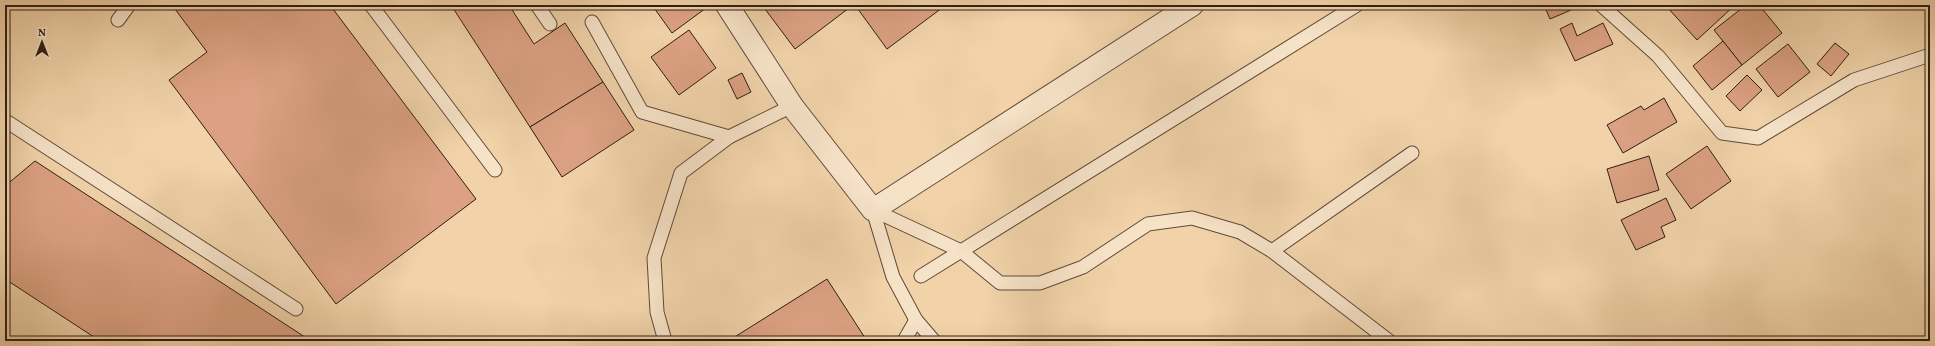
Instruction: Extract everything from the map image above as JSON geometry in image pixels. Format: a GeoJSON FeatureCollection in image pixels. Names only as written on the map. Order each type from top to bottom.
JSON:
{"type":"FeatureCollection","features":[{"type":"Feature","properties":{"kind":"street"},"geometry":{"type":"LineString","coordinates":[[727,5],[792,106],[873,210],[1192,5]]}},
{"type":"Feature","properties":{"kind":"lane"},"geometry":{"type":"LineString","coordinates":[[118,20],[129,5]]}},
{"type":"Feature","properties":{"kind":"lane"},"geometry":{"type":"LineString","coordinates":[[371,5],[495,170]]}},
{"type":"Feature","properties":{"kind":"lane"},"geometry":{"type":"LineString","coordinates":[[537,5],[550,24]]}},
{"type":"Feature","properties":{"kind":"lane"},"geometry":{"type":"LineString","coordinates":[[921,276],[1357,5]]}},
{"type":"Feature","properties":{"kind":"lane"},"geometry":{"type":"LineString","coordinates":[[1601,5],[1658,56],[1722,133],[1758,138],[1854,80],[1930,55]]}},
{"type":"Feature","properties":{"kind":"lane"},"geometry":{"type":"LineString","coordinates":[[592,22],[642,112],[729,137]]}},
{"type":"Feature","properties":{"kind":"lane"},"geometry":{"type":"LineString","coordinates":[[665,341],[657,312],[654,258],[681,173],[729,137],[792,106]]}},
{"type":"Feature","properties":{"kind":"lane"},"geometry":{"type":"LineString","coordinates":[[5,126],[9,123],[296,310]]}},
{"type":"Feature","properties":{"kind":"lane"},"geometry":{"type":"LineString","coordinates":[[1272,251],[1412,153]]}},
{"type":"Feature","properties":{"kind":"lane"},"geometry":{"type":"LineString","coordinates":[[873,210],[961,251],[1000,282],[1040,283],[1083,267],[1148,224],[1192,218],[1240,232],[1272,251],[1389,341]]}},
{"type":"Feature","properties":{"kind":"lane"},"geometry":{"type":"LineString","coordinates":[[873,210],[893,277],[916,320],[934,341]]}},
{"type":"Feature","properties":{"kind":"lane"},"geometry":{"type":"LineString","coordinates":[[904,341],[916,320]]}},
{"type":"Feature","properties":{"kind":"building"},"geometry":{"type":"Polygon","coordinates":[[[172,5],[330,5],[476,199],[336,304],[169,80],[207,52],[172,5]]]}},
{"type":"Feature","properties":{"kind":"building"},"geometry":{"type":"Polygon","coordinates":[[[451,5],[509,5],[534,44],[565,23],[603,82],[530,127],[451,5]]]}},
{"type":"Feature","properties":{"kind":"building"},"geometry":{"type":"Polygon","coordinates":[[[652,5],[704,5],[706,8],[672,33],[652,5]]]}},
{"type":"Feature","properties":{"kind":"building"},"geometry":{"type":"Polygon","coordinates":[[[762,5],[853,5],[795,49],[762,5]]]}},
{"type":"Feature","properties":{"kind":"building"},"geometry":{"type":"Polygon","coordinates":[[[855,5],[946,5],[887,49],[855,5]]]}},
{"type":"Feature","properties":{"kind":"building"},"geometry":{"type":"Polygon","coordinates":[[[1544,5],[1569,5],[1571,10],[1550,19],[1544,5]]]}},
{"type":"Feature","properties":{"kind":"building"},"geometry":{"type":"Polygon","coordinates":[[[1669,5],[1735,5],[1697,40],[1667,7],[1669,5]]]}},
{"type":"Feature","properties":{"kind":"building"},"geometry":{"type":"Polygon","coordinates":[[[1746,5],[1759,5],[1782,33],[1742,65],[1714,30],[1746,5]]]}},
{"type":"Feature","properties":{"kind":"building"},"geometry":{"type":"Polygon","coordinates":[[[1572,23],[1577,36],[1603,23],[1613,44],[1575,61],[1560,29],[1572,23]]]}},
{"type":"Feature","properties":{"kind":"building"},"geometry":{"type":"Polygon","coordinates":[[[689,30],[716,68],[679,95],[651,57],[689,30]]]}},
{"type":"Feature","properties":{"kind":"building"},"geometry":{"type":"Polygon","coordinates":[[[1723,41],[1742,65],[1712,90],[1693,66],[1723,41]]]}},
{"type":"Feature","properties":{"kind":"building"},"geometry":{"type":"Polygon","coordinates":[[[1835,43],[1849,54],[1831,76],[1817,64],[1835,43]]]}},
{"type":"Feature","properties":{"kind":"building"},"geometry":{"type":"Polygon","coordinates":[[[1788,44],[1810,72],[1778,97],[1756,69],[1788,44]]]}},
{"type":"Feature","properties":{"kind":"building"},"geometry":{"type":"Polygon","coordinates":[[[742,73],[751,92],[737,99],[728,80],[742,73]]]}},
{"type":"Feature","properties":{"kind":"building"},"geometry":{"type":"Polygon","coordinates":[[[1747,75],[1762,90],[1740,111],[1726,96],[1747,75]]]}},
{"type":"Feature","properties":{"kind":"building"},"geometry":{"type":"Polygon","coordinates":[[[603,82],[634,130],[562,177],[530,127],[603,82]]]}},
{"type":"Feature","properties":{"kind":"building"},"geometry":{"type":"Polygon","coordinates":[[[1664,98],[1677,122],[1623,153],[1607,125],[1641,106],[1644,110],[1664,98]]]}},
{"type":"Feature","properties":{"kind":"building"},"geometry":{"type":"Polygon","coordinates":[[[1707,146],[1731,181],[1691,209],[1666,174],[1707,146]]]}},
{"type":"Feature","properties":{"kind":"building"},"geometry":{"type":"Polygon","coordinates":[[[1649,156],[1659,190],[1617,203],[1607,169],[1649,156]]]}},
{"type":"Feature","properties":{"kind":"building"},"geometry":{"type":"Polygon","coordinates":[[[35,161],[311,341],[100,341],[5,279],[5,186],[35,161]]]}},
{"type":"Feature","properties":{"kind":"building"},"geometry":{"type":"Polygon","coordinates":[[[1666,198],[1676,220],[1661,227],[1665,237],[1636,250],[1621,220],[1666,198]]]}},
{"type":"Feature","properties":{"kind":"building"},"geometry":{"type":"Polygon","coordinates":[[[827,279],[867,341],[735,341],[733,338],[827,279]]]}}]}
